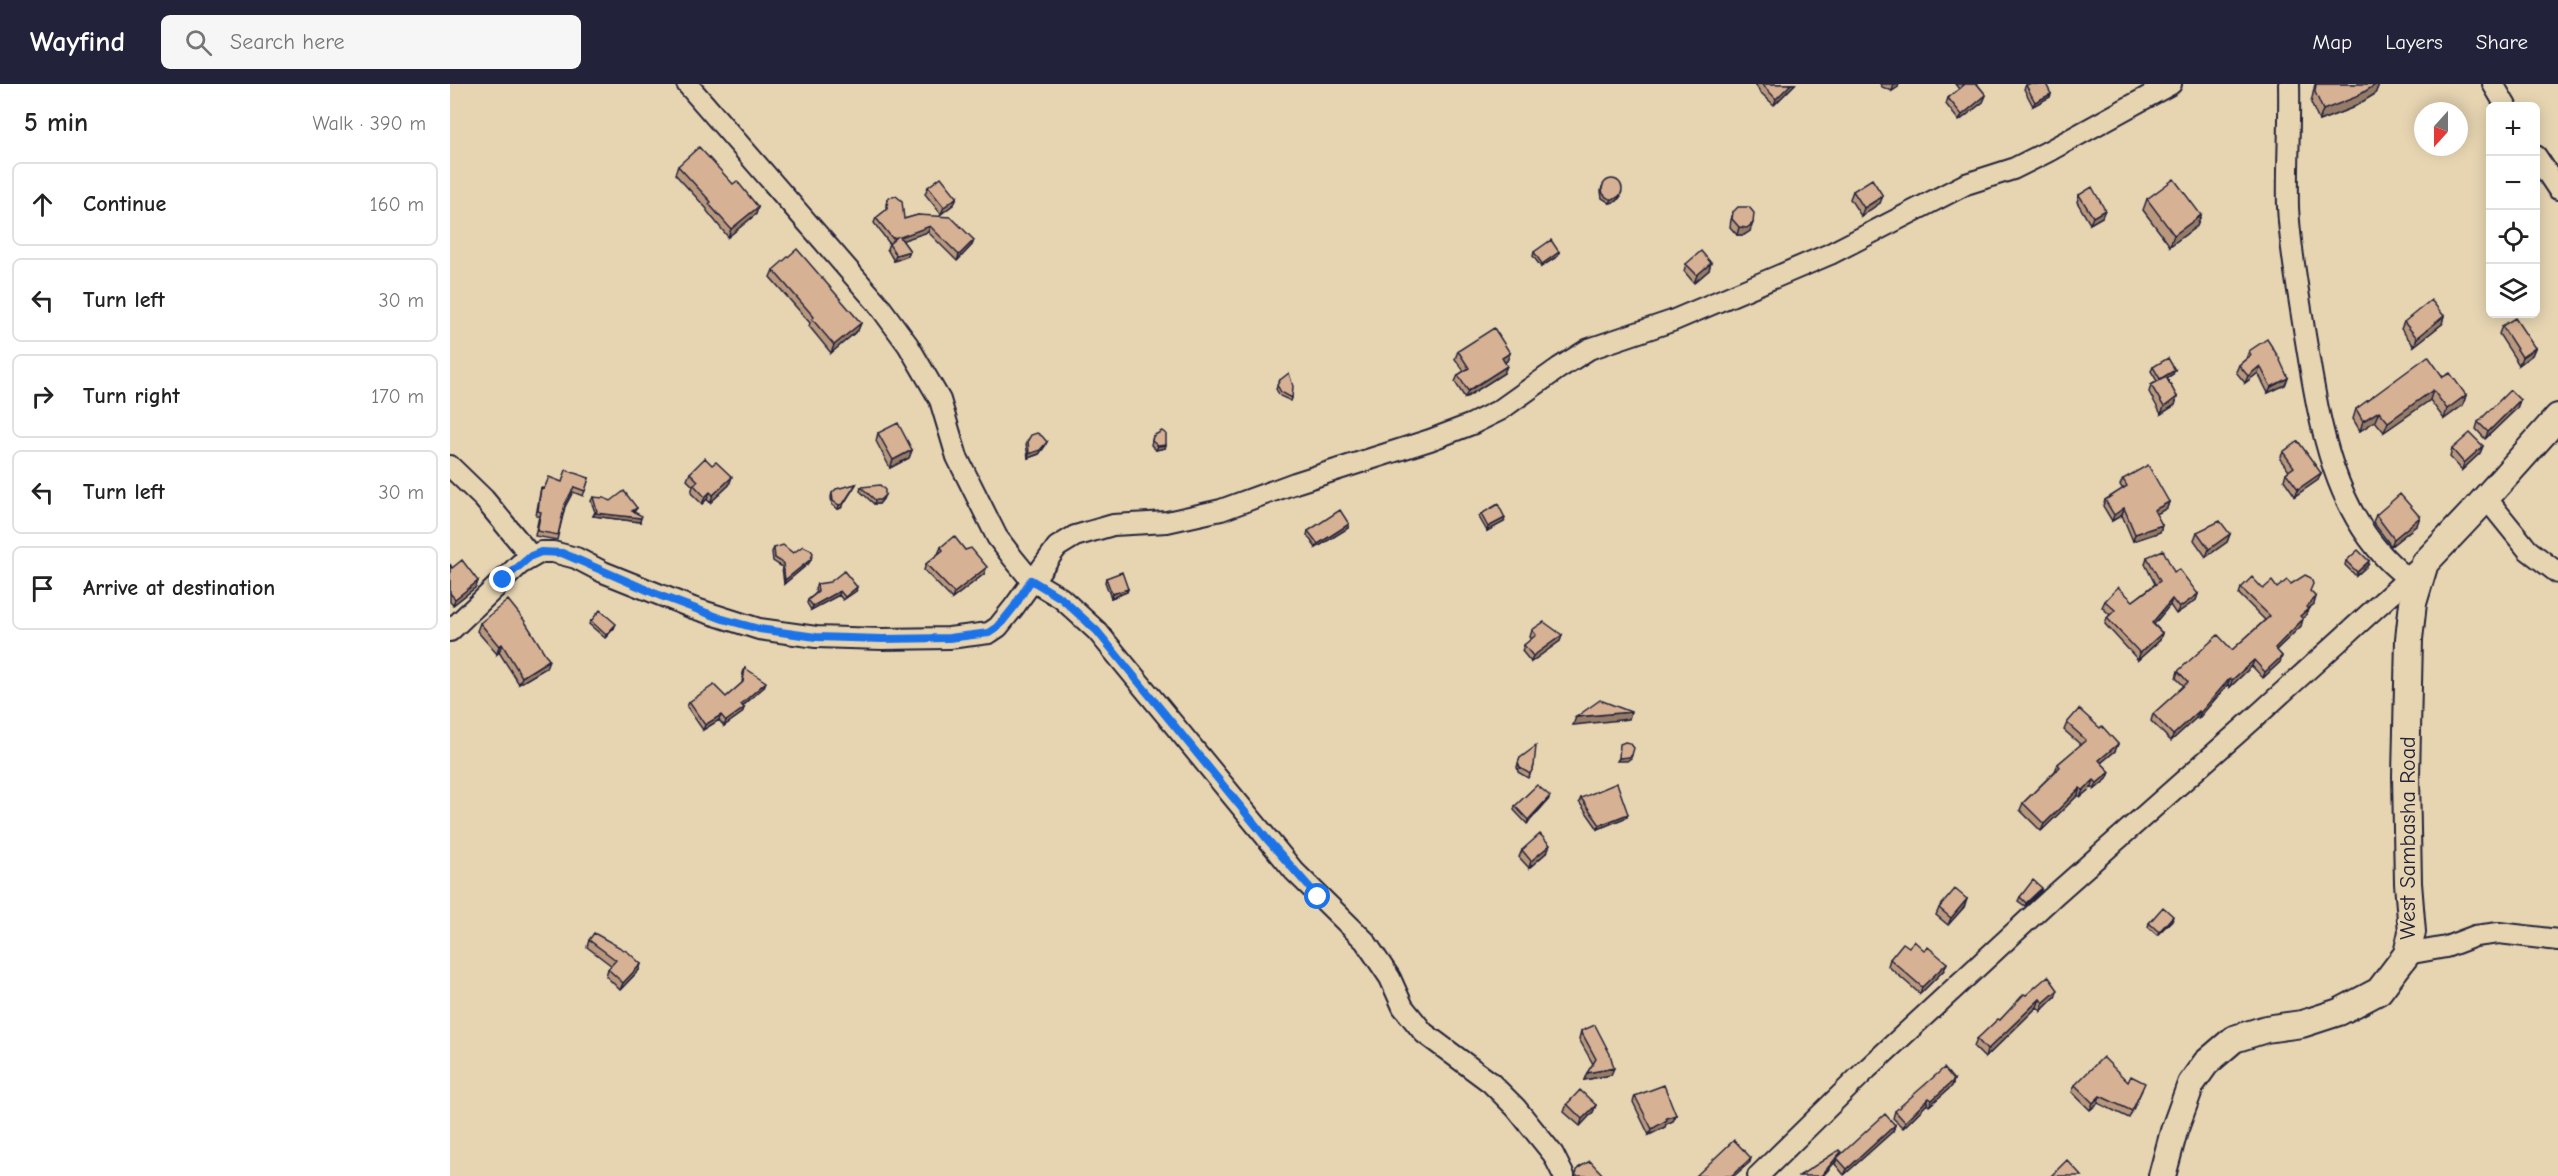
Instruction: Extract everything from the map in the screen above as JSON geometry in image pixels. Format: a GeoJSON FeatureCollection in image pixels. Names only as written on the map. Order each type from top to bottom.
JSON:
{"type":"FeatureCollection","features":[{"type":"Feature","properties":{"kind":"street"},"geometry":{"type":"LineString","coordinates":[[687,84],[878,304],[908,345],[940,400],[957,457],[997,537],[1031,580],[1061,598],[1097,631],[1294,871],[1365,941],[1390,978],[1403,1006],[1424,1033],[1490,1082],[1516,1108],[1553,1154],[1564,1176]]}},
{"type":"Feature","properties":{"kind":"street"},"geometry":{"type":"LineString","coordinates":[[450,631],[488,593],[531,556],[541,552],[562,553],[661,596],[723,619],[759,629],[816,637],[949,638],[989,633],[998,627],[1014,607],[1031,580],[1057,547],[1075,536],[1113,525],[1167,522],[1221,510],[1472,424],[1500,410],[1558,368],[1589,349],[1672,321],[1830,254],[1966,184],[2013,169],[2048,152],[2171,84]]}},
{"type":"Feature","properties":{"kind":"street"},"geometry":{"type":"LineString","coordinates":[[2289,84],[2288,206],[2291,247],[2325,446],[2349,504],[2379,552],[2398,571]]}},
{"type":"Feature","properties":{"kind":"street"},"geometry":{"type":"LineString","coordinates":[[2493,84],[2504,102]]}},
{"type":"Feature","properties":{"kind":"street"},"geometry":{"type":"LineString","coordinates":[[2540,163],[2558,189]]}},
{"type":"Feature","properties":{"kind":"street","name":"West Sambasha Road"},"geometry":{"type":"LineString","coordinates":[[2162,1176],[2174,1131],[2191,1084],[2206,1063],[2234,1039],[2266,1029],[2302,1024],[2339,1012],[2379,990],[2407,954],[2412,933],[2408,883],[2406,776],[2409,639],[2413,603],[2425,563],[2487,498],[2558,417]]}},
{"type":"Feature","properties":{"kind":"street"},"geometry":{"type":"LineString","coordinates":[[450,466],[484,499],[531,556]]}},
{"type":"Feature","properties":{"kind":"street"},"geometry":{"type":"LineString","coordinates":[[2487,498],[2528,550],[2558,573]]}},
{"type":"Feature","properties":{"kind":"street"},"geometry":{"type":"LineString","coordinates":[[1758,1176],[1867,1069],[2057,892],[2250,722],[2425,563]]}},
{"type":"Feature","properties":{"kind":"street"},"geometry":{"type":"LineString","coordinates":[[2407,954],[2446,947],[2475,936],[2499,933],[2558,940]]}},
{"type":"Feature","properties":{"kind":"building"},"geometry":{"type":"Polygon","coordinates":[[[1762,84],[1791,84],[1776,99],[1762,84]]]}},
{"type":"Feature","properties":{"kind":"building"},"geometry":{"type":"Polygon","coordinates":[[[1963,84],[1977,84],[1986,95],[1962,115],[1948,98],[1963,84]]]}},
{"type":"Feature","properties":{"kind":"building"},"geometry":{"type":"Polygon","coordinates":[[[2046,84],[2051,94],[2035,102],[2026,85],[2046,84]]]}},
{"type":"Feature","properties":{"kind":"building"},"geometry":{"type":"Polygon","coordinates":[[[2316,84],[2377,84],[2356,97],[2323,110],[2315,92],[2316,84]]]}},
{"type":"Feature","properties":{"kind":"building"},"geometry":{"type":"Polygon","coordinates":[[[699,147],[733,184],[737,181],[758,207],[731,229],[709,204],[711,202],[678,166],[699,147]]]}},
{"type":"Feature","properties":{"kind":"building"},"geometry":{"type":"Polygon","coordinates":[[[941,177],[957,197],[944,207],[928,187],[941,177]]]}},
{"type":"Feature","properties":{"kind":"building"},"geometry":{"type":"Polygon","coordinates":[[[1612,179],[1619,182],[1622,189],[1619,196],[1612,199],[1605,196],[1602,189],[1605,182],[1612,179]]]}},
{"type":"Feature","properties":{"kind":"building"},"geometry":{"type":"Polygon","coordinates":[[[1872,179],[1883,196],[1864,208],[1853,191],[1872,179]]]}},
{"type":"Feature","properties":{"kind":"building"},"geometry":{"type":"Polygon","coordinates":[[[2174,179],[2201,215],[2174,235],[2147,199],[2174,179]]]}},
{"type":"Feature","properties":{"kind":"building"},"geometry":{"type":"Polygon","coordinates":[[[2092,187],[2105,210],[2093,217],[2079,195],[2092,187]]]}},
{"type":"Feature","properties":{"kind":"building"},"geometry":{"type":"Polygon","coordinates":[[[896,196],[902,201],[904,219],[918,215],[951,217],[974,240],[959,255],[930,226],[900,237],[910,251],[896,255],[889,244],[897,237],[892,238],[876,218],[887,209],[888,198],[896,196]]]}},
{"type":"Feature","properties":{"kind":"building"},"geometry":{"type":"Polygon","coordinates":[[[1738,207],[1749,207],[1754,213],[1753,223],[1747,228],[1739,227],[1732,219],[1733,212],[1738,207]]]}},
{"type":"Feature","properties":{"kind":"building"},"geometry":{"type":"Polygon","coordinates":[[[1551,240],[1559,252],[1542,264],[1534,252],[1551,240]]]}},
{"type":"Feature","properties":{"kind":"building"},"geometry":{"type":"Polygon","coordinates":[[[797,249],[861,323],[834,345],[812,319],[814,317],[773,270],[797,249]]]}},
{"type":"Feature","properties":{"kind":"building"},"geometry":{"type":"Polygon","coordinates":[[[1701,251],[1711,263],[1697,275],[1686,264],[1701,251]]]}},
{"type":"Feature","properties":{"kind":"building"},"geometry":{"type":"Polygon","coordinates":[[[2431,300],[2444,316],[2417,338],[2404,322],[2431,300]]]}},
{"type":"Feature","properties":{"kind":"building"},"geometry":{"type":"Polygon","coordinates":[[[2515,318],[2535,348],[2522,357],[2502,326],[2515,318]]]}},
{"type":"Feature","properties":{"kind":"building"},"geometry":{"type":"Polygon","coordinates":[[[1494,328],[1510,353],[1502,358],[1507,366],[1468,391],[1458,375],[1469,368],[1458,351],[1494,328]]]}},
{"type":"Feature","properties":{"kind":"building"},"geometry":{"type":"Polygon","coordinates":[[[2267,339],[2288,378],[2271,387],[2260,366],[2248,376],[2239,365],[2251,355],[2249,351],[2267,339]]]}},
{"type":"Feature","properties":{"kind":"building"},"geometry":{"type":"Polygon","coordinates":[[[2428,356],[2443,377],[2450,373],[2466,395],[2447,409],[2433,390],[2388,422],[2379,411],[2363,421],[2356,409],[2428,356]]]}},
{"type":"Feature","properties":{"kind":"building"},"geometry":{"type":"Polygon","coordinates":[[[2168,358],[2175,370],[2160,379],[2153,367],[2168,358]]]}},
{"type":"Feature","properties":{"kind":"building"},"geometry":{"type":"Polygon","coordinates":[[[1289,373],[1293,386],[1292,398],[1281,392],[1277,385],[1289,373]]]}},
{"type":"Feature","properties":{"kind":"building"},"geometry":{"type":"Polygon","coordinates":[[[2166,377],[2177,397],[2164,407],[2151,385],[2166,377]]]}},
{"type":"Feature","properties":{"kind":"building"},"geometry":{"type":"Polygon","coordinates":[[[2510,390],[2520,400],[2488,432],[2478,422],[2510,390]]]}},
{"type":"Feature","properties":{"kind":"building"},"geometry":{"type":"Polygon","coordinates":[[[898,423],[912,450],[893,460],[878,433],[898,423]]]}},
{"type":"Feature","properties":{"kind":"building"},"geometry":{"type":"Polygon","coordinates":[[[1162,431],[1166,434],[1166,445],[1158,446],[1152,441],[1153,436],[1162,431]]]}},
{"type":"Feature","properties":{"kind":"building"},"geometry":{"type":"Polygon","coordinates":[[[1037,433],[1047,442],[1040,450],[1029,454],[1028,440],[1031,435],[1037,433]]]}},
{"type":"Feature","properties":{"kind":"building"},"geometry":{"type":"Polygon","coordinates":[[[2470,433],[2483,446],[2464,463],[2452,449],[2470,433]]]}},
{"type":"Feature","properties":{"kind":"building"},"geometry":{"type":"Polygon","coordinates":[[[2298,441],[2321,473],[2298,489],[2286,473],[2294,467],[2283,452],[2298,441]]]}},
{"type":"Feature","properties":{"kind":"building"},"geometry":{"type":"Polygon","coordinates":[[[705,458],[712,465],[716,462],[732,477],[713,495],[710,492],[705,497],[694,485],[698,481],[690,473],[705,458]]]}},
{"type":"Feature","properties":{"kind":"building"},"geometry":{"type":"Polygon","coordinates":[[[2148,465],[2169,502],[2154,510],[2162,525],[2135,534],[2124,508],[2114,515],[2105,500],[2127,486],[2123,479],[2148,465]]]}},
{"type":"Feature","properties":{"kind":"building"},"geometry":{"type":"Polygon","coordinates":[[[566,470],[589,478],[585,491],[574,487],[565,504],[558,535],[537,531],[541,512],[538,511],[541,488],[544,489],[549,477],[562,482],[566,470]]]}},
{"type":"Feature","properties":{"kind":"building"},"geometry":{"type":"Polygon","coordinates":[[[856,484],[843,504],[839,505],[833,501],[832,493],[836,489],[856,484]]]}},
{"type":"Feature","properties":{"kind":"building"},"geometry":{"type":"Polygon","coordinates":[[[880,485],[885,490],[885,495],[880,500],[875,500],[861,487],[880,485]]]}},
{"type":"Feature","properties":{"kind":"building"},"geometry":{"type":"Polygon","coordinates":[[[624,491],[637,508],[632,511],[642,516],[641,518],[595,513],[597,511],[593,497],[611,501],[624,491]]]}},
{"type":"Feature","properties":{"kind":"building"},"geometry":{"type":"Polygon","coordinates":[[[2400,494],[2420,517],[2394,539],[2376,515],[2400,494]]]}},
{"type":"Feature","properties":{"kind":"building"},"geometry":{"type":"Polygon","coordinates":[[[1498,504],[1505,518],[1488,527],[1481,514],[1498,504]]]}},
{"type":"Feature","properties":{"kind":"building"},"geometry":{"type":"Polygon","coordinates":[[[1340,510],[1349,524],[1318,544],[1308,531],[1340,510]]]}},
{"type":"Feature","properties":{"kind":"building"},"geometry":{"type":"Polygon","coordinates":[[[2220,521],[2230,534],[2209,549],[2197,532],[2220,521]]]}},
{"type":"Feature","properties":{"kind":"building"},"geometry":{"type":"Polygon","coordinates":[[[954,536],[965,550],[971,548],[987,567],[954,593],[926,564],[943,550],[941,547],[954,536]]]}},
{"type":"Feature","properties":{"kind":"building"},"geometry":{"type":"Polygon","coordinates":[[[783,545],[793,553],[803,546],[813,553],[811,559],[785,580],[783,563],[775,558],[774,548],[783,545]]]}},
{"type":"Feature","properties":{"kind":"building"},"geometry":{"type":"Polygon","coordinates":[[[2163,550],[2174,572],[2179,569],[2198,594],[2179,608],[2172,599],[2152,623],[2162,633],[2140,653],[2107,618],[2115,610],[2105,601],[2118,587],[2133,601],[2160,581],[2147,557],[2163,550]]]}},
{"type":"Feature","properties":{"kind":"building"},"geometry":{"type":"Polygon","coordinates":[[[2358,550],[2369,561],[2357,572],[2346,561],[2358,550]]]}},
{"type":"Feature","properties":{"kind":"building"},"geometry":{"type":"Polygon","coordinates":[[[462,560],[478,581],[455,599],[450,593],[450,564],[452,568],[462,560]]]}},
{"type":"Feature","properties":{"kind":"building"},"geometry":{"type":"Polygon","coordinates":[[[844,571],[857,587],[845,597],[840,591],[813,606],[808,600],[818,592],[817,584],[830,582],[844,571]]]}},
{"type":"Feature","properties":{"kind":"building"},"geometry":{"type":"Polygon","coordinates":[[[1122,572],[1128,589],[1112,594],[1106,578],[1122,572]]]}},
{"type":"Feature","properties":{"kind":"building"},"geometry":{"type":"Polygon","coordinates":[[[2305,575],[2311,578],[2313,584],[2310,591],[2316,597],[2300,616],[2303,619],[2275,648],[2282,656],[2265,672],[2254,660],[2232,680],[2230,678],[2200,713],[2199,711],[2173,735],[2153,714],[2188,682],[2178,671],[2218,635],[2232,650],[2270,616],[2241,588],[2252,577],[2263,589],[2272,581],[2277,588],[2287,580],[2291,584],[2305,575]]]}},
{"type":"Feature","properties":{"kind":"building"},"geometry":{"type":"Polygon","coordinates":[[[508,600],[524,620],[549,660],[522,677],[502,644],[499,646],[480,623],[508,600]]]}},
{"type":"Feature","properties":{"kind":"building"},"geometry":{"type":"Polygon","coordinates":[[[600,610],[616,624],[606,635],[591,621],[600,610]]]}},
{"type":"Feature","properties":{"kind":"building"},"geometry":{"type":"Polygon","coordinates":[[[1544,622],[1562,635],[1533,656],[1524,645],[1536,635],[1532,630],[1544,622]]]}},
{"type":"Feature","properties":{"kind":"building"},"geometry":{"type":"Polygon","coordinates":[[[745,668],[766,682],[741,704],[744,708],[726,721],[721,715],[705,725],[689,702],[714,685],[726,697],[743,682],[745,668]]]}},
{"type":"Feature","properties":{"kind":"building"},"geometry":{"type":"Polygon","coordinates":[[[1600,700],[1631,712],[1576,717],[1600,700]]]}},
{"type":"Feature","properties":{"kind":"building"},"geometry":{"type":"Polygon","coordinates":[[[2079,709],[2100,728],[2102,726],[2118,744],[2099,760],[2110,772],[2097,783],[2094,780],[2083,790],[2080,788],[2044,824],[2023,803],[2060,767],[2058,764],[2086,740],[2067,723],[2079,709]]]}},
{"type":"Feature","properties":{"kind":"building"},"geometry":{"type":"Polygon","coordinates":[[[1630,743],[1634,748],[1632,755],[1619,758],[1620,744],[1630,743]]]}},
{"type":"Feature","properties":{"kind":"building"},"geometry":{"type":"Polygon","coordinates":[[[1536,746],[1534,766],[1530,774],[1520,768],[1518,763],[1520,758],[1536,746]]]}},
{"type":"Feature","properties":{"kind":"building"},"geometry":{"type":"Polygon","coordinates":[[[1617,783],[1628,814],[1600,825],[1581,798],[1617,783]]]}},
{"type":"Feature","properties":{"kind":"building"},"geometry":{"type":"Polygon","coordinates":[[[1537,785],[1550,796],[1528,820],[1515,806],[1537,785]]]}},
{"type":"Feature","properties":{"kind":"building"},"geometry":{"type":"Polygon","coordinates":[[[1540,834],[1550,845],[1531,861],[1522,850],[1540,834]]]}},
{"type":"Feature","properties":{"kind":"building"},"geometry":{"type":"Polygon","coordinates":[[[2033,880],[2042,888],[2026,903],[2020,897],[2033,880]]]}},
{"type":"Feature","properties":{"kind":"building"},"geometry":{"type":"Polygon","coordinates":[[[1955,889],[1967,899],[1951,918],[1939,908],[1955,889]]]}},
{"type":"Feature","properties":{"kind":"building"},"geometry":{"type":"Polygon","coordinates":[[[2163,907],[2173,916],[2159,932],[2149,923],[2163,907]]]}},
{"type":"Feature","properties":{"kind":"building"},"geometry":{"type":"Polygon","coordinates":[[[594,933],[628,952],[641,964],[623,983],[608,969],[616,960],[589,940],[594,933]]]}},
{"type":"Feature","properties":{"kind":"building"},"geometry":{"type":"Polygon","coordinates":[[[1914,941],[1925,951],[1928,947],[1947,963],[1922,987],[1890,959],[1903,943],[1909,947],[1914,941]]]}},
{"type":"Feature","properties":{"kind":"building"},"geometry":{"type":"Polygon","coordinates":[[[2048,976],[2058,990],[2043,1003],[2040,999],[1987,1050],[1977,1039],[1998,1019],[2000,1020],[2024,994],[2026,995],[2048,976]]]}},
{"type":"Feature","properties":{"kind":"building"},"geometry":{"type":"Polygon","coordinates":[[[1595,1025],[1610,1054],[1614,1068],[1587,1073],[1596,1059],[1581,1031],[1595,1025]]]}},
{"type":"Feature","properties":{"kind":"building"},"geometry":{"type":"Polygon","coordinates":[[[2103,1057],[2128,1082],[2131,1076],[2145,1083],[2132,1111],[2100,1096],[2093,1103],[2075,1085],[2103,1057]]]}},
{"type":"Feature","properties":{"kind":"building"},"geometry":{"type":"Polygon","coordinates":[[[1944,1068],[1954,1080],[1932,1100],[1929,1098],[1905,1122],[1895,1111],[1944,1068]]]}},
{"type":"Feature","properties":{"kind":"building"},"geometry":{"type":"Polygon","coordinates":[[[1664,1085],[1676,1115],[1666,1118],[1667,1120],[1652,1129],[1635,1096],[1664,1085]]]}},
{"type":"Feature","properties":{"kind":"building"},"geometry":{"type":"Polygon","coordinates":[[[1580,1090],[1596,1105],[1582,1119],[1567,1104],[1580,1090]]]}},
{"type":"Feature","properties":{"kind":"building"},"geometry":{"type":"Polygon","coordinates":[[[1885,1114],[1895,1125],[1847,1169],[1837,1158],[1885,1114]]]}},
{"type":"Feature","properties":{"kind":"building"},"geometry":{"type":"Polygon","coordinates":[[[1734,1140],[1751,1158],[1731,1176],[1696,1176],[1734,1140]]]}},
{"type":"Feature","properties":{"kind":"building"},"geometry":{"type":"Polygon","coordinates":[[[1839,1150],[1841,1152],[1821,1176],[1799,1176],[1839,1150]]]}},
{"type":"Feature","properties":{"kind":"building"},"geometry":{"type":"Polygon","coordinates":[[[2067,1160],[2082,1176],[2051,1176],[2067,1160]]]}},
{"type":"Feature","properties":{"kind":"building"},"geometry":{"type":"Polygon","coordinates":[[[1590,1161],[1604,1176],[1575,1176],[1578,1168],[1590,1161]]]}},
{"type":"Feature","properties":{"kind":"route"},"geometry":{"type":"LineString","coordinates":[[503,580],[531,556],[541,552],[562,553],[661,596],[723,619],[759,629],[816,637],[882,639],[949,638],[989,633],[998,627],[1014,607],[1031,580],[1078,611],[1097,631],[1267,839],[1318,897]]}}]}
